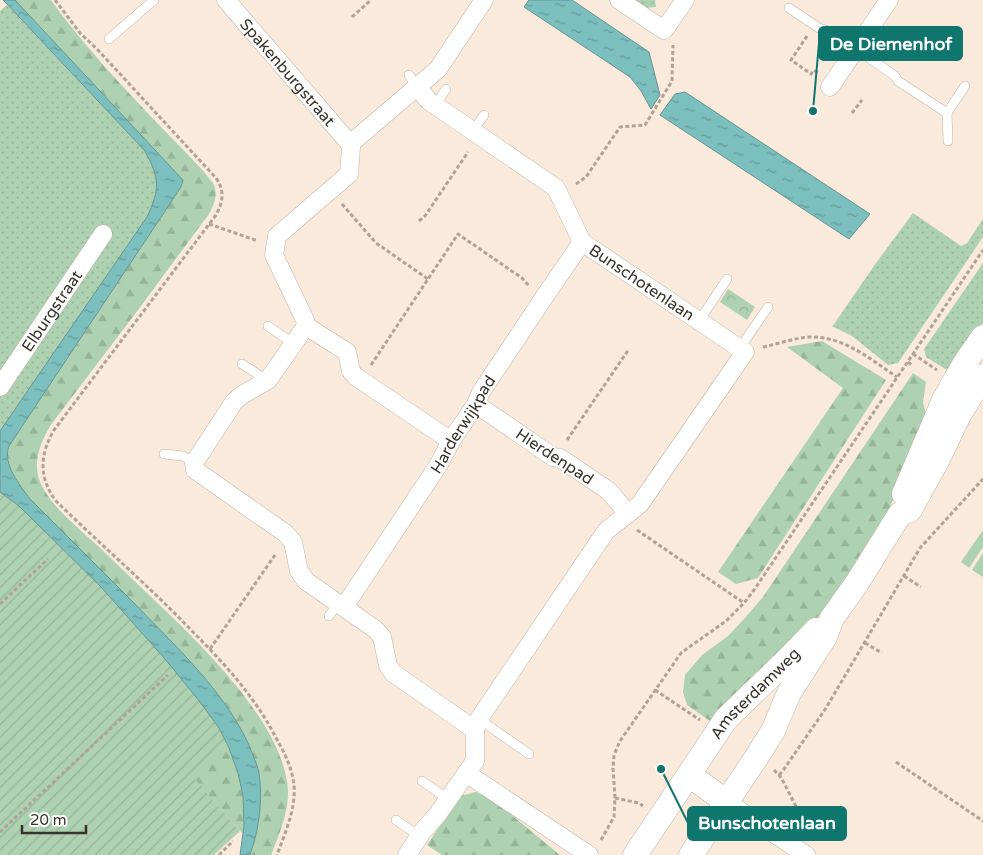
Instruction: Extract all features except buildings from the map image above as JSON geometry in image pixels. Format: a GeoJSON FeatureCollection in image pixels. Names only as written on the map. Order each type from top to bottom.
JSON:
{"type":"FeatureCollection","features":[{"type":"Feature","properties":{"kind":"main road","name":"Amsterdamweg"},"geometry":{"type":"LineString","coordinates":[[900,514],[899,502],[944,400],[983,336]]}},
{"type":"Feature","properties":{"kind":"main road","name":"Amsterdamweg"},"geometry":{"type":"LineString","coordinates":[[691,855],[773,731],[788,693],[825,637],[832,618],[857,583],[900,514],[910,510],[959,415],[983,376]]}},
{"type":"Feature","properties":{"kind":"main road","name":"Amsterdamweg"},"geometry":{"type":"LineString","coordinates":[[635,855],[726,719],[815,630],[832,618]]}},
{"type":"Feature","properties":{"kind":"main road"},"geometry":{"type":"LineString","coordinates":[[688,775],[727,802]]}},
{"type":"Feature","properties":{"kind":"street","name":"Spakenburgstraat"},"geometry":{"type":"LineString","coordinates":[[226,0],[350,144]]}},
{"type":"Feature","properties":{"kind":"street"},"geometry":{"type":"LineString","coordinates":[[451,441],[355,376],[351,371],[347,352],[306,326],[274,255],[277,236],[349,174],[350,144],[404,97],[413,81],[438,69],[484,0]]}},
{"type":"Feature","properties":{"kind":"street"},"geometry":{"type":"LineString","coordinates":[[619,0],[664,30],[685,0]]}},
{"type":"Feature","properties":{"kind":"street"},"geometry":{"type":"LineString","coordinates":[[825,81],[856,49],[889,0]]}},
{"type":"Feature","properties":{"kind":"street","name":"Bunschotenlaan"},"geometry":{"type":"LineString","coordinates":[[413,81],[429,101],[556,188],[582,242],[699,321],[747,350]]}},
{"type":"Feature","properties":{"kind":"street","name":"Elburgstraat"},"geometry":{"type":"LineString","coordinates":[[0,387],[103,234]]}},
{"type":"Feature","properties":{"kind":"street","name":"Harderwijkpad"},"geometry":{"type":"LineString","coordinates":[[337,609],[439,464],[451,441],[476,404],[481,392],[582,242]]}},
{"type":"Feature","properties":{"kind":"street"},"geometry":{"type":"LineString","coordinates":[[306,326],[273,374],[264,383],[246,392],[234,402],[194,464],[195,470],[285,533],[293,542],[302,576],[337,609],[370,625],[380,634],[388,666],[393,673],[477,724]]}},
{"type":"Feature","properties":{"kind":"street"},"geometry":{"type":"LineString","coordinates":[[407,855],[475,760],[477,724],[606,531],[630,519],[747,350]]}},
{"type":"Feature","properties":{"kind":"street","name":"Hierdenpad"},"geometry":{"type":"LineString","coordinates":[[476,404],[553,457],[560,458],[609,491],[630,519]]}},
{"type":"Feature","properties":{"kind":"street"},"geometry":{"type":"LineString","coordinates":[[466,773],[589,855]]}},
{"type":"Feature","properties":{"kind":"street"},"geometry":{"type":"LineString","coordinates":[[727,802],[806,855]]}},
{"type":"Feature","properties":{"kind":"lane"},"geometry":{"type":"LineString","coordinates":[[109,39],[154,0]]}},
{"type":"Feature","properties":{"kind":"lane"},"geometry":{"type":"LineString","coordinates":[[789,8],[856,49],[895,76],[898,81],[947,113]]}},
{"type":"Feature","properties":{"kind":"lane"},"geometry":{"type":"LineString","coordinates":[[948,141],[947,113],[965,86]]}},
{"type":"Feature","properties":{"kind":"lane"},"geometry":{"type":"LineString","coordinates":[[436,105],[446,89]]}},
{"type":"Feature","properties":{"kind":"lane"},"geometry":{"type":"LineString","coordinates":[[473,131],[484,115]]}},
{"type":"Feature","properties":{"kind":"lane"},"geometry":{"type":"LineString","coordinates":[[699,321],[727,279]]}},
{"type":"Feature","properties":{"kind":"lane"},"geometry":{"type":"LineString","coordinates":[[747,350],[768,307]]}},
{"type":"Feature","properties":{"kind":"lane"},"geometry":{"type":"LineString","coordinates":[[268,326],[294,344]]}},
{"type":"Feature","properties":{"kind":"lane"},"geometry":{"type":"LineString","coordinates":[[242,364],[259,376],[264,383]]}},
{"type":"Feature","properties":{"kind":"lane"},"geometry":{"type":"LineString","coordinates":[[164,454],[183,456],[194,464]]}},
{"type":"Feature","properties":{"kind":"lane"},"geometry":{"type":"LineString","coordinates":[[477,724],[528,754]]}},
{"type":"Feature","properties":{"kind":"lane"},"geometry":{"type":"LineString","coordinates":[[422,782],[448,799]]}},
{"type":"Feature","properties":{"kind":"lane"},"geometry":{"type":"LineString","coordinates":[[396,820],[419,836]]}},
{"type":"Feature","properties":{"kind":"path"},"geometry":{"type":"LineString","coordinates":[[55,0],[80,34],[211,172],[220,183],[222,201],[216,215],[54,430],[47,442],[42,468],[47,487],[56,500],[170,608],[210,649],[237,679],[270,726],[291,769],[294,786],[291,815],[277,855]]}},
{"type":"Feature","properties":{"kind":"path"},"geometry":{"type":"LineString","coordinates":[[352,17],[371,0]]}},
{"type":"Feature","properties":{"kind":"path"},"geometry":{"type":"LineString","coordinates":[[573,185],[586,177],[620,127],[646,125],[672,81],[672,40]]}},
{"type":"Feature","properties":{"kind":"path"},"geometry":{"type":"LineString","coordinates":[[800,47],[791,60],[811,74],[814,70],[825,81]]}},
{"type":"Feature","properties":{"kind":"path"},"geometry":{"type":"LineString","coordinates":[[852,113],[862,100]]}},
{"type":"Feature","properties":{"kind":"path"},"geometry":{"type":"LineString","coordinates":[[419,221],[425,216],[469,150]]}},
{"type":"Feature","properties":{"kind":"path"},"geometry":{"type":"LineString","coordinates":[[342,205],[376,243],[428,278]]}},
{"type":"Feature","properties":{"kind":"path"},"geometry":{"type":"LineString","coordinates":[[209,224],[261,242]]}},
{"type":"Feature","properties":{"kind":"path"},"geometry":{"type":"LineString","coordinates":[[370,366],[458,234],[522,278]]}},
{"type":"Feature","properties":{"kind":"path"},"geometry":{"type":"LineString","coordinates":[[602,838],[613,820],[615,811],[613,768],[614,755],[620,741],[681,654],[726,621],[754,590],[983,250]]}},
{"type":"Feature","properties":{"kind":"path"},"geometry":{"type":"LineString","coordinates":[[747,350],[802,336],[826,339],[847,344],[897,376]]}},
{"type":"Feature","properties":{"kind":"path"},"geometry":{"type":"LineString","coordinates":[[569,438],[628,349]]}},
{"type":"Feature","properties":{"kind":"path"},"geometry":{"type":"LineString","coordinates":[[913,354],[942,374]]}},
{"type":"Feature","properties":{"kind":"path"},"geometry":{"type":"LineString","coordinates":[[908,362],[913,366]]}},
{"type":"Feature","properties":{"kind":"path"},"geometry":{"type":"LineString","coordinates":[[813,838],[779,775],[826,708],[920,548],[983,479]]}},
{"type":"Feature","properties":{"kind":"path"},"geometry":{"type":"LineString","coordinates":[[630,519],[638,531],[744,603]]}},
{"type":"Feature","properties":{"kind":"path"},"geometry":{"type":"LineString","coordinates":[[210,649],[276,554]]}},
{"type":"Feature","properties":{"kind":"path"},"geometry":{"type":"LineString","coordinates":[[0,604],[48,559]]}},
{"type":"Feature","properties":{"kind":"path"},"geometry":{"type":"LineString","coordinates":[[904,576],[921,587]]}},
{"type":"Feature","properties":{"kind":"path"},"geometry":{"type":"LineString","coordinates":[[865,643],[882,653]]}},
{"type":"Feature","properties":{"kind":"path"},"geometry":{"type":"LineString","coordinates":[[0,832],[168,675]]}},
{"type":"Feature","properties":{"kind":"path"},"geometry":{"type":"LineString","coordinates":[[655,690],[706,724]]}},
{"type":"Feature","properties":{"kind":"path"},"geometry":{"type":"LineString","coordinates":[[896,762],[983,821]]}},
{"type":"Feature","properties":{"kind":"path"},"geometry":{"type":"LineString","coordinates":[[615,798],[639,803],[645,807]]}},
{"type":"Feature","properties":{"kind":"path"},"geometry":{"type":"LineString","coordinates":[[219,855],[233,841]]}},
{"type":"Feature","properties":{"kind":"green space"},"geometry":{"type":"Polygon","coordinates":[[[15,0],[51,0],[103,65],[200,167],[214,185],[216,192],[215,200],[209,214],[50,426],[37,459],[37,472],[43,489],[57,507],[206,651],[225,672],[260,718],[274,742],[284,766],[288,790],[285,815],[271,855],[250,855],[254,845],[227,707],[204,677],[151,621],[30,499],[10,467],[8,460],[9,446],[181,187],[183,180],[15,0]]]}},
{"type":"Feature","properties":{"kind":"green space"},"geometry":{"type":"Polygon","coordinates":[[[633,0],[655,0],[656,7],[644,8],[633,0]]]}},
{"type":"Feature","properties":{"kind":"green space"},"geometry":{"type":"Polygon","coordinates":[[[7,5],[145,151],[156,176],[156,191],[147,217],[0,431],[0,396],[107,237],[0,378],[0,11],[7,5]]]}},
{"type":"Feature","properties":{"kind":"green space"},"geometry":{"type":"Polygon","coordinates":[[[913,213],[961,246],[967,243],[983,219],[983,237],[898,363],[888,365],[852,336],[832,327],[913,213]]]}},
{"type":"Feature","properties":{"kind":"green space"},"geometry":{"type":"Polygon","coordinates":[[[983,263],[983,322],[950,372],[926,357],[924,349],[983,263]]]}},
{"type":"Feature","properties":{"kind":"green space"},"geometry":{"type":"Polygon","coordinates":[[[728,289],[755,307],[747,320],[720,302],[728,289]]]}},
{"type":"Feature","properties":{"kind":"green space"},"geometry":{"type":"Polygon","coordinates":[[[822,341],[886,380],[758,578],[736,584],[718,572],[843,388],[787,347],[822,341]]]}},
{"type":"Feature","properties":{"kind":"green space"},"geometry":{"type":"Polygon","coordinates":[[[913,373],[926,382],[923,402],[927,418],[890,507],[875,533],[827,606],[807,630],[710,721],[687,705],[683,692],[685,675],[702,655],[728,636],[763,597],[913,373]]]}},
{"type":"Feature","properties":{"kind":"green space"},"geometry":{"type":"Polygon","coordinates":[[[0,492],[19,506],[101,587],[165,659],[219,728],[226,743],[192,776],[240,831],[214,855],[0,855],[0,492]]]}},
{"type":"Feature","properties":{"kind":"green space"},"geometry":{"type":"Polygon","coordinates":[[[983,530],[983,547],[969,568],[961,562],[983,530]]]}},
{"type":"Feature","properties":{"kind":"green space"},"geometry":{"type":"Polygon","coordinates":[[[983,553],[983,577],[972,570],[983,553]]]}},
{"type":"Feature","properties":{"kind":"green space"},"geometry":{"type":"Polygon","coordinates":[[[226,743],[239,775],[244,810],[243,834],[191,776],[226,743]]]}},
{"type":"Feature","properties":{"kind":"green space"},"geometry":{"type":"Polygon","coordinates":[[[476,792],[497,803],[560,855],[442,855],[427,845],[460,796],[476,792]]]}},
{"type":"Feature","properties":{"kind":"water"},"geometry":{"type":"Polygon","coordinates":[[[3,0],[15,0],[183,180],[181,187],[9,446],[7,453],[13,474],[30,499],[199,671],[230,712],[243,733],[257,766],[261,793],[256,836],[250,855],[240,855],[244,826],[243,796],[238,773],[219,728],[165,659],[101,587],[19,506],[0,492],[0,431],[147,217],[156,191],[156,177],[145,151],[3,0]]]}},
{"type":"Feature","properties":{"kind":"water"},"geometry":{"type":"Polygon","coordinates":[[[529,0],[572,0],[649,52],[660,95],[651,109],[641,91],[630,77],[524,7],[529,0]]]}},
{"type":"Feature","properties":{"kind":"water"},"geometry":{"type":"Polygon","coordinates":[[[685,92],[870,214],[849,239],[660,115],[675,94],[685,92]]]}},
{"type":"Feature","properties":{"kind":"place","name":"De Diemenhof"},"geometry":{"type":"Point","coordinates":[813,111]}},
{"type":"Feature","properties":{"kind":"place","name":"Bunschotenlaan"},"geometry":{"type":"Point","coordinates":[661,769]}}]}
